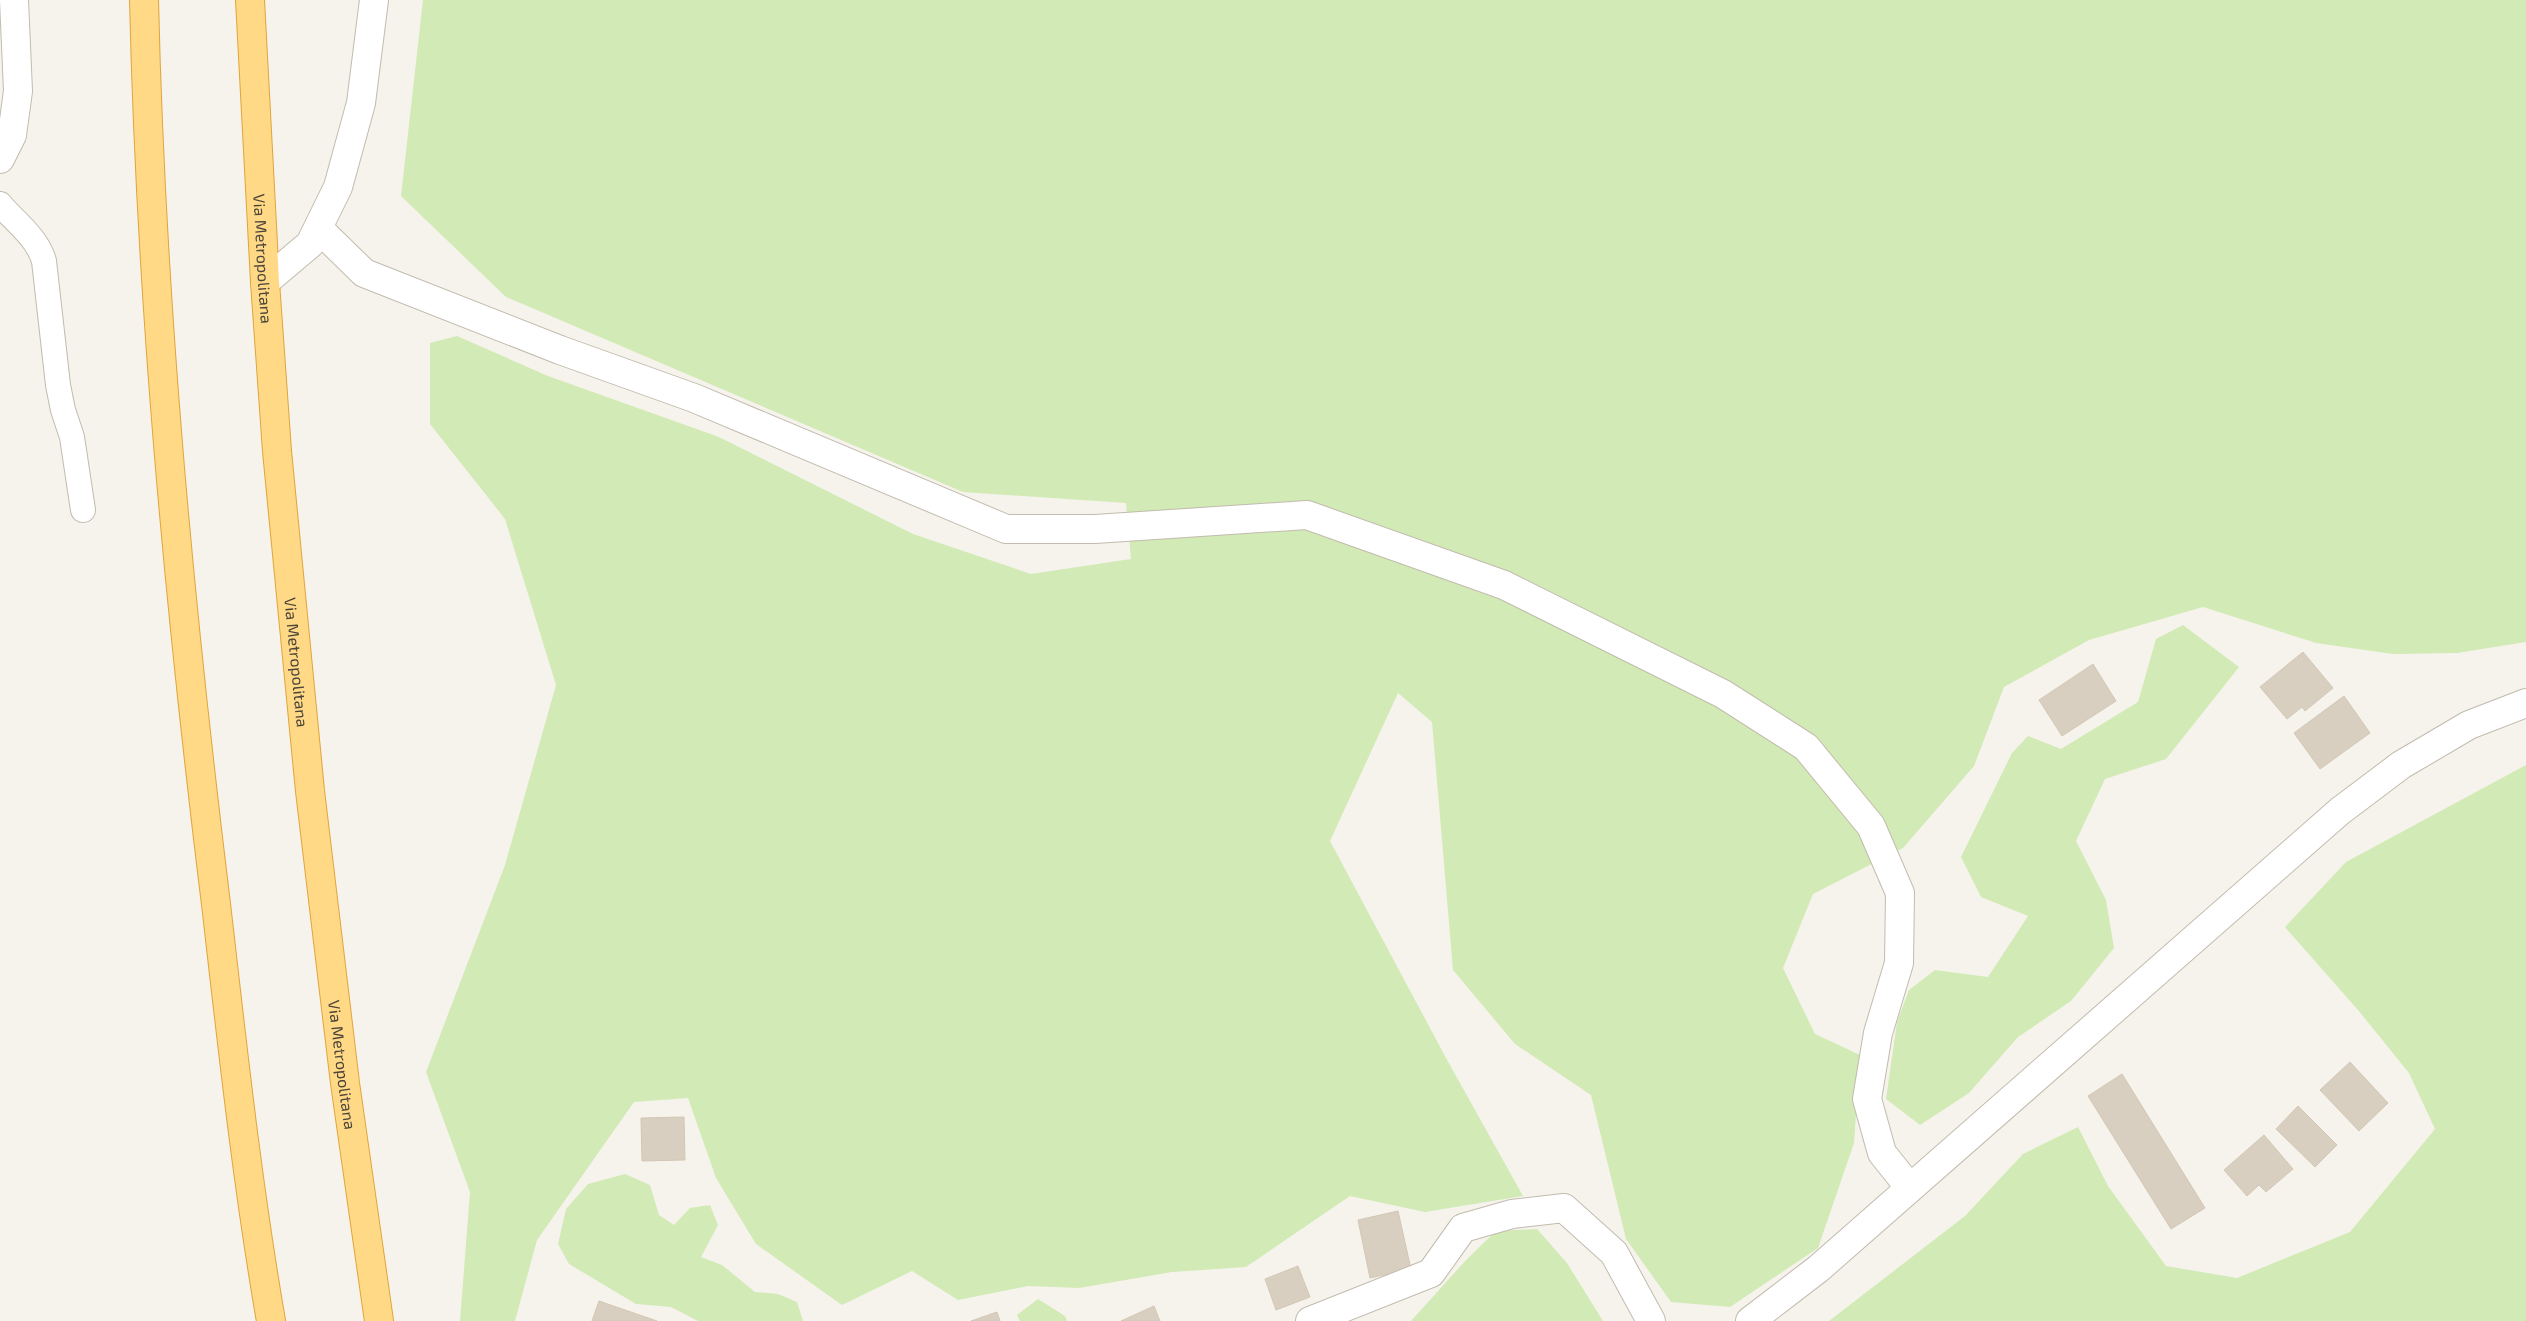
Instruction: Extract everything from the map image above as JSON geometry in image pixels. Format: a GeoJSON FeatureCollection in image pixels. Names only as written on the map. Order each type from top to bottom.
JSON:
{"type":"FeatureCollection","features":[{"type":"Feature","properties":{"kind":"highway"},"geometry":{"type":"LineString","coordinates":[[144,0],[156,296],[170,467],[204,809],[239,1095],[271,1321]]}},
{"type":"Feature","properties":{"kind":"highway","name":"Via Metropolitana"},"geometry":{"type":"LineString","coordinates":[[250,0],[265,282],[277,451],[310,791],[345,1083],[380,1321]]}},
{"type":"Feature","properties":{"kind":"street"},"geometry":{"type":"LineString","coordinates":[[0,160],[12,135],[18,91],[14,0]]}},
{"type":"Feature","properties":{"kind":"street"},"geometry":{"type":"LineString","coordinates":[[265,282],[310,244],[338,187],[361,103],[374,0]]}},
{"type":"Feature","properties":{"kind":"street"},"geometry":{"type":"LineString","coordinates":[[318,228],[364,272],[560,350],[694,398],[1006,529],[1095,530],[1307,515],[1504,585],[1723,694],[1806,747],[1871,826],[1900,893],[1899,963],[1878,1033],[1867,1099],[1882,1153],[1910,1188]]}},
{"type":"Feature","properties":{"kind":"street"},"geometry":{"type":"LineString","coordinates":[[1750,1321],[1818,1269],[2340,811],[2401,766],[2469,725],[2526,703]]}},
{"type":"Feature","properties":{"kind":"street"},"geometry":{"type":"LineString","coordinates":[[1310,1321],[1431,1273],[1462,1228],[1512,1214],[1564,1208],[1614,1253],[1652,1321]]}},
{"type":"Feature","properties":{"kind":"lane"},"geometry":{"type":"LineString","coordinates":[[0,204],[32,237],[41,251],[44,261],[58,385],[63,410],[72,437],[83,510]]}},
{"type":"Feature","properties":{"kind":"green space"},"geometry":{"type":"Polygon","coordinates":[[[423,0],[2526,0],[2526,642],[2457,653],[2393,654],[2316,643],[2203,607],[2089,640],[2004,687],[1974,766],[1903,848],[1813,894],[1783,968],[1815,1034],[1860,1055],[1854,1143],[1818,1248],[1730,1307],[1671,1302],[1626,1239],[1591,1095],[1515,1044],[1453,970],[1432,722],[1398,693],[1330,841],[1446,1058],[1523,1196],[1425,1212],[1350,1196],[1246,1267],[1172,1272],[1079,1288],[1028,1286],[958,1300],[912,1271],[842,1305],[756,1244],[716,1178],[688,1098],[634,1102],[537,1240],[515,1321],[460,1321],[470,1192],[426,1072],[505,865],[556,685],[505,519],[430,424],[430,343],[457,336],[548,376],[719,437],[913,534],[1031,574],[1131,559],[1126,503],[963,492],[506,297],[401,196],[423,0]]]}},
{"type":"Feature","properties":{"kind":"green space"},"geometry":{"type":"Polygon","coordinates":[[[2183,625],[2239,667],[2166,759],[2105,779],[2076,841],[2106,900],[2114,948],[2071,1001],[2018,1037],[1969,1093],[1920,1125],[1886,1099],[1897,1022],[1909,990],[1935,970],[1988,977],[2028,916],[1981,897],[1961,857],[2012,753],[2028,736],[2061,749],[2138,702],[2156,639],[2183,625]]]}},
{"type":"Feature","properties":{"kind":"green space"},"geometry":{"type":"Polygon","coordinates":[[[2526,765],[2526,1321],[1829,1321],[1965,1216],[2023,1154],[2078,1127],[2108,1186],[2166,1266],[2237,1278],[2350,1232],[2435,1129],[2409,1073],[2358,1010],[2285,927],[2346,862],[2526,765]]]}},
{"type":"Feature","properties":{"kind":"green space"},"geometry":{"type":"Polygon","coordinates":[[[625,1174],[650,1185],[659,1215],[674,1225],[690,1208],[710,1205],[718,1225],[701,1257],[722,1265],[755,1292],[778,1294],[797,1302],[803,1321],[698,1321],[671,1307],[636,1304],[569,1264],[558,1244],[566,1209],[588,1184],[625,1174]]]}},
{"type":"Feature","properties":{"kind":"green space"},"geometry":{"type":"Polygon","coordinates":[[[1537,1229],[1567,1263],[1603,1321],[1411,1321],[1467,1259],[1496,1231],[1537,1229]]]}},
{"type":"Feature","properties":{"kind":"green space"},"geometry":{"type":"Polygon","coordinates":[[[1038,1299],[1065,1316],[1067,1321],[1020,1321],[1017,1315],[1038,1299]]]}},
{"type":"Feature","properties":{"kind":"building"},"geometry":{"type":"Polygon","coordinates":[[[2303,652],[2333,688],[2305,711],[2302,707],[2287,719],[2260,687],[2303,652]]]}},
{"type":"Feature","properties":{"kind":"building"},"geometry":{"type":"Polygon","coordinates":[[[2093,664],[2116,701],[2062,736],[2039,700],[2093,664]]]}},
{"type":"Feature","properties":{"kind":"building"},"geometry":{"type":"Polygon","coordinates":[[[2344,696],[2370,733],[2320,769],[2294,733],[2344,696]]]}},
{"type":"Feature","properties":{"kind":"building"},"geometry":{"type":"Polygon","coordinates":[[[2350,1062],[2388,1103],[2359,1131],[2320,1090],[2350,1062]]]}},
{"type":"Feature","properties":{"kind":"building"},"geometry":{"type":"Polygon","coordinates":[[[2122,1074],[2205,1208],[2171,1229],[2088,1096],[2122,1074]]]}},
{"type":"Feature","properties":{"kind":"building"},"geometry":{"type":"Polygon","coordinates":[[[2298,1106],[2337,1145],[2315,1167],[2276,1129],[2298,1106]]]}},
{"type":"Feature","properties":{"kind":"building"},"geometry":{"type":"Polygon","coordinates":[[[684,1117],[685,1160],[642,1161],[641,1118],[684,1117]]]}},
{"type":"Feature","properties":{"kind":"building"},"geometry":{"type":"Polygon","coordinates":[[[2264,1135],[2293,1169],[2266,1192],[2259,1185],[2247,1196],[2224,1170],[2264,1135]]]}},
{"type":"Feature","properties":{"kind":"building"},"geometry":{"type":"Polygon","coordinates":[[[1398,1211],[1411,1269],[1370,1278],[1358,1220],[1398,1211]]]}},
{"type":"Feature","properties":{"kind":"building"},"geometry":{"type":"Polygon","coordinates":[[[1298,1266],[1310,1297],[1276,1310],[1265,1279],[1298,1266]]]}},
{"type":"Feature","properties":{"kind":"building"},"geometry":{"type":"Polygon","coordinates":[[[599,1301],[657,1321],[592,1321],[599,1301]]]}},
{"type":"Feature","properties":{"kind":"building"},"geometry":{"type":"Polygon","coordinates":[[[1154,1306],[1160,1321],[1121,1321],[1154,1306]]]}},
{"type":"Feature","properties":{"kind":"building"},"geometry":{"type":"Polygon","coordinates":[[[997,1312],[1000,1321],[971,1321],[997,1312]]]}}]}
